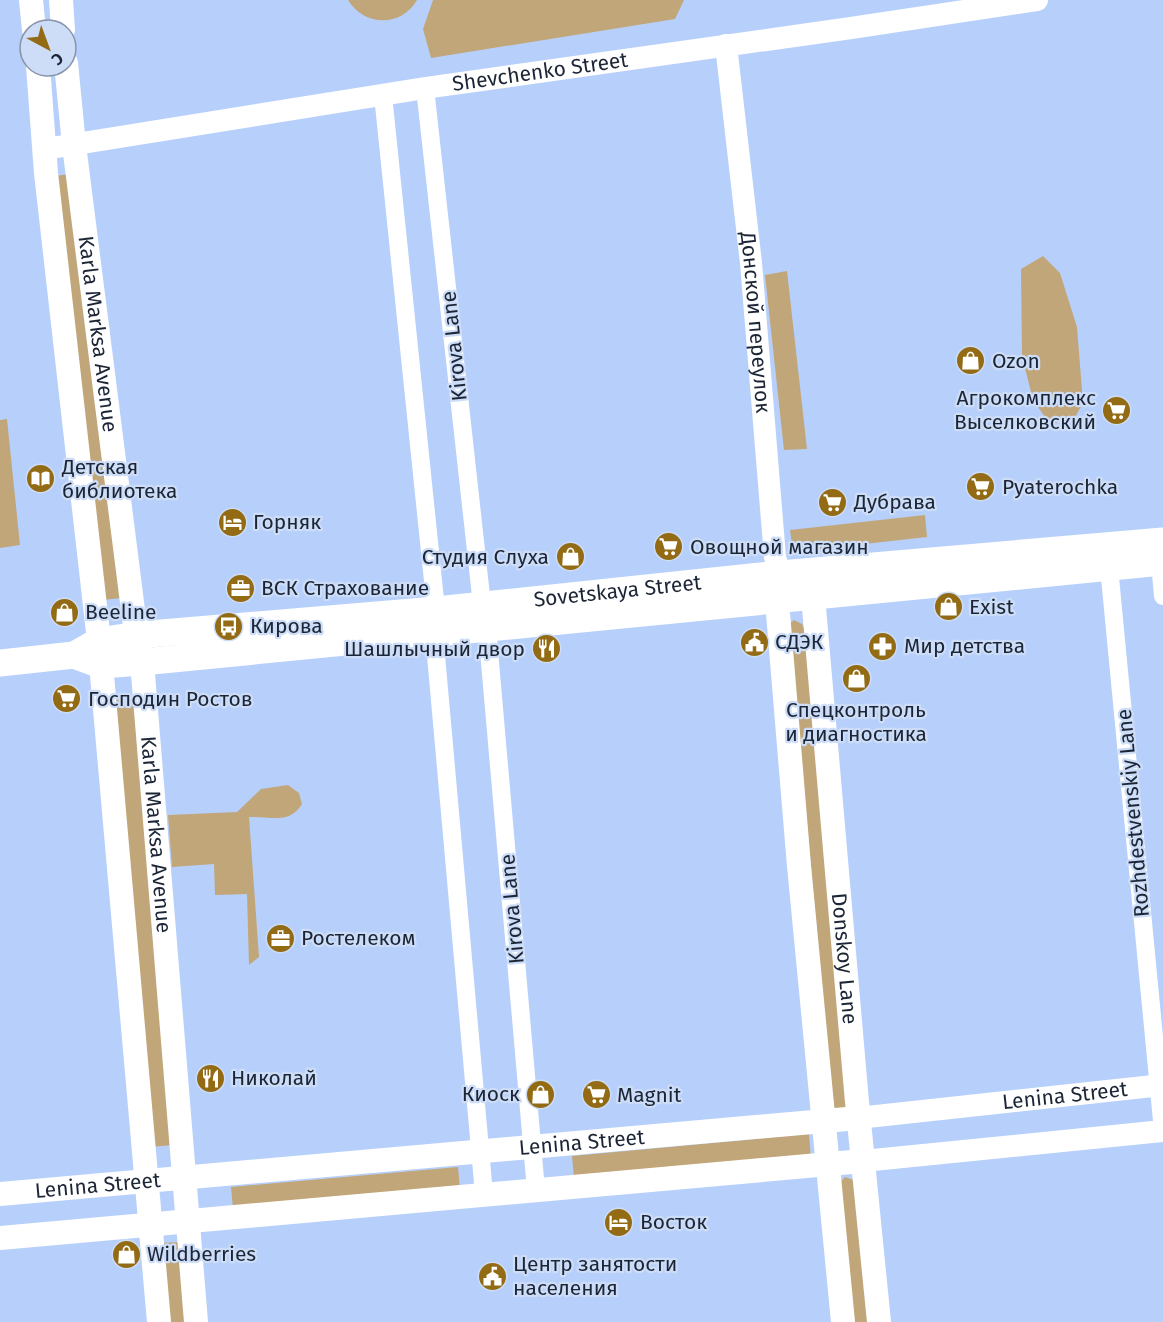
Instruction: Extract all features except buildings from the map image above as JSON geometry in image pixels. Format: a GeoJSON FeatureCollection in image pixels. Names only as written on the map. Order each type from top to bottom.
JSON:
{"type":"FeatureCollection","features":[{"type":"Feature","properties":{"kind":"main road"},"geometry":{"type":"LineString","coordinates":[[31,0],[33,18]]}},
{"type":"Feature","properties":{"kind":"main road"},"geometry":{"type":"LineString","coordinates":[[60,0],[62,18]]}},
{"type":"Feature","properties":{"kind":"main road","name":"Karla Marksa Avenue"},"geometry":{"type":"LineString","coordinates":[[39,78],[46,172],[100,653],[159,1322]]}},
{"type":"Feature","properties":{"kind":"main road","name":"Karla Marksa Avenue"},"geometry":{"type":"LineString","coordinates":[[67,78],[74,145],[142,662],[196,1322]]}},
{"type":"Feature","properties":{"kind":"main road","name":"Sovetskaya Street"},"geometry":{"type":"LineString","coordinates":[[0,663],[100,653],[142,662],[780,574],[1162,555]]}},
{"type":"Feature","properties":{"kind":"main road","name":"Sovetskaya Street"},"geometry":{"type":"LineString","coordinates":[[485,616],[777,601],[1109,567],[1162,555]]}},
{"type":"Feature","properties":{"kind":"main road","name":"Донской переулок"},"geometry":{"type":"LineString","coordinates":[[777,601],[780,574]]}},
{"type":"Feature","properties":{"kind":"main road","name":"Donskoy Lane"},"geometry":{"type":"LineString","coordinates":[[813,596],[858,1118],[879,1322]]}},
{"type":"Feature","properties":{"kind":"main road","name":"Donskoy Lane"},"geometry":{"type":"LineString","coordinates":[[777,601],[843,1322]]}},
{"type":"Feature","properties":{"kind":"main road","name":"Sovetskaya Street"},"geometry":{"type":"LineString","coordinates":[[100,653],[137,635],[435,622]]}},
{"type":"Feature","properties":{"kind":"main road","name":"Lenina Street"},"geometry":{"type":"LineString","coordinates":[[0,1194],[858,1118]]}},
{"type":"Feature","properties":{"kind":"main road","name":"Lenina Street"},"geometry":{"type":"LineString","coordinates":[[0,1238],[863,1161]]}},
{"type":"Feature","properties":{"kind":"street","name":"Shevchenko Street"},"geometry":{"type":"LineString","coordinates":[[45,149],[425,88],[1037,0]]}},
{"type":"Feature","properties":{"kind":"street","name":"Донской переулок"},"geometry":{"type":"LineString","coordinates":[[726,45],[751,263],[775,556],[780,574]]}},
{"type":"Feature","properties":{"kind":"street","name":"Kirova Lane"},"geometry":{"type":"LineString","coordinates":[[425,88],[485,616],[536,1190]]}},
{"type":"Feature","properties":{"kind":"street"},"geometry":{"type":"LineString","coordinates":[[383,95],[435,622],[484,1194]]}},
{"type":"Feature","properties":{"kind":"street"},"geometry":{"type":"LineString","coordinates":[[1162,555],[1163,596]]}},
{"type":"Feature","properties":{"kind":"street","name":"Rozhdestvenskiy Lane"},"geometry":{"type":"LineString","coordinates":[[1109,567],[1161,1085],[1163,1131]]}},
{"type":"Feature","properties":{"kind":"street"},"geometry":{"type":"LineString","coordinates":[[780,574],[813,596]]}},
{"type":"Feature","properties":{"kind":"street","name":"Lenina Street"},"geometry":{"type":"LineString","coordinates":[[858,1118],[1161,1085]]}},
{"type":"Feature","properties":{"kind":"street","name":"Lenina Street"},"geometry":{"type":"LineString","coordinates":[[863,1161],[1163,1131]]}},
{"type":"Feature","properties":{"kind":"shaded area"},"geometry":{"type":"Polygon","coordinates":[[[348,0],[417,0],[402,15],[383,20],[363,15],[348,0]]]}},
{"type":"Feature","properties":{"kind":"shaded area"},"geometry":{"type":"Polygon","coordinates":[[[433,0],[684,0],[675,19],[431,58],[423,29],[433,0]]]}},
{"type":"Feature","properties":{"kind":"shaded area"},"geometry":{"type":"Polygon","coordinates":[[[71,174],[121,598],[103,600],[54,176],[71,174]]]}},
{"type":"Feature","properties":{"kind":"shaded area"},"geometry":{"type":"Polygon","coordinates":[[[1043,256],[1060,273],[1077,327],[1083,403],[1074,419],[1050,424],[1033,400],[1022,356],[1021,269],[1043,256]]]}},
{"type":"Feature","properties":{"kind":"shaded area"},"geometry":{"type":"Polygon","coordinates":[[[787,271],[807,449],[784,450],[765,275],[787,271]]]}},
{"type":"Feature","properties":{"kind":"shaded area"},"geometry":{"type":"Polygon","coordinates":[[[7,419],[20,545],[0,548],[0,420],[7,419]]]}},
{"type":"Feature","properties":{"kind":"shaded area"},"geometry":{"type":"Polygon","coordinates":[[[925,515],[927,537],[793,552],[790,530],[925,515]]]}},
{"type":"Feature","properties":{"kind":"shaded area"},"geometry":{"type":"Polygon","coordinates":[[[794,620],[802,624],[805,631],[848,1106],[842,1111],[833,1109],[789,624],[794,620]]]}},
{"type":"Feature","properties":{"kind":"shaded area"},"geometry":{"type":"Polygon","coordinates":[[[135,696],[173,1145],[151,1147],[113,698],[135,696]]]}},
{"type":"Feature","properties":{"kind":"shaded area"},"geometry":{"type":"Polygon","coordinates":[[[288,785],[299,793],[302,804],[297,811],[279,818],[249,817],[259,957],[249,965],[247,894],[215,895],[214,864],[172,867],[168,815],[237,812],[261,789],[288,785]]]}},
{"type":"Feature","properties":{"kind":"shaded area"},"geometry":{"type":"Polygon","coordinates":[[[809,1134],[811,1159],[574,1178],[572,1156],[809,1134]]]}},
{"type":"Feature","properties":{"kind":"shaded area"},"geometry":{"type":"Polygon","coordinates":[[[458,1167],[460,1189],[233,1209],[231,1187],[458,1167]]]}},
{"type":"Feature","properties":{"kind":"shaded area"},"geometry":{"type":"Polygon","coordinates":[[[845,1177],[854,1180],[871,1322],[848,1322],[840,1182],[845,1177]]]}},
{"type":"Feature","properties":{"kind":"shaded area"},"geometry":{"type":"Polygon","coordinates":[[[184,1242],[190,1322],[164,1322],[158,1243],[184,1242]]]}},
{"type":"Feature","properties":{"kind":"place","name":"Ozon"},"geometry":{"type":"Point","coordinates":[971,361]}},
{"type":"Feature","properties":{"kind":"place","name":"Агрокомплекс Выселковский"},"geometry":{"type":"Point","coordinates":[1117,410]}},
{"type":"Feature","properties":{"kind":"place","name":"Детская библиотека"},"geometry":{"type":"Point","coordinates":[41,479]}},
{"type":"Feature","properties":{"kind":"place","name":"Pyaterochka"},"geometry":{"type":"Point","coordinates":[981,487]}},
{"type":"Feature","properties":{"kind":"place","name":"Дубрава"},"geometry":{"type":"Point","coordinates":[833,502]}},
{"type":"Feature","properties":{"kind":"place","name":"Горняк"},"geometry":{"type":"Point","coordinates":[232,522]}},
{"type":"Feature","properties":{"kind":"place","name":"Овощной магазин"},"geometry":{"type":"Point","coordinates":[669,547]}},
{"type":"Feature","properties":{"kind":"place","name":"Студия Слуха"},"geometry":{"type":"Point","coordinates":[570,557]}},
{"type":"Feature","properties":{"kind":"place","name":"ВСК Страхование"},"geometry":{"type":"Point","coordinates":[240,588]}},
{"type":"Feature","properties":{"kind":"place","name":"Exist"},"geometry":{"type":"Point","coordinates":[948,607]}},
{"type":"Feature","properties":{"kind":"place","name":"Beeline"},"geometry":{"type":"Point","coordinates":[64,612]}},
{"type":"Feature","properties":{"kind":"place","name":"Кирова"},"geometry":{"type":"Point","coordinates":[229,626]}},
{"type":"Feature","properties":{"kind":"place","name":"СДЭК"},"geometry":{"type":"Point","coordinates":[754,642]}},
{"type":"Feature","properties":{"kind":"place","name":"Мир детства"},"geometry":{"type":"Point","coordinates":[883,646]}},
{"type":"Feature","properties":{"kind":"place","name":"Шашлычный двор"},"geometry":{"type":"Point","coordinates":[546,649]}},
{"type":"Feature","properties":{"kind":"place","name":"Спецконтроль и диагностика"},"geometry":{"type":"Point","coordinates":[856,679]}},
{"type":"Feature","properties":{"kind":"place","name":"Господин Ростов"},"geometry":{"type":"Point","coordinates":[67,699]}},
{"type":"Feature","properties":{"kind":"place","name":"Ростелеком"},"geometry":{"type":"Point","coordinates":[280,938]}},
{"type":"Feature","properties":{"kind":"place","name":"Николай"},"geometry":{"type":"Point","coordinates":[210,1078]}},
{"type":"Feature","properties":{"kind":"place","name":"Киоск"},"geometry":{"type":"Point","coordinates":[541,1094]}},
{"type":"Feature","properties":{"kind":"place","name":"Magnit"},"geometry":{"type":"Point","coordinates":[596,1095]}},
{"type":"Feature","properties":{"kind":"place","name":"Восток"},"geometry":{"type":"Point","coordinates":[619,1222]}},
{"type":"Feature","properties":{"kind":"place","name":"Wildberries"},"geometry":{"type":"Point","coordinates":[126,1254]}},
{"type":"Feature","properties":{"kind":"place","name":"Центр занятости населения"},"geometry":{"type":"Point","coordinates":[492,1276]}}]}
